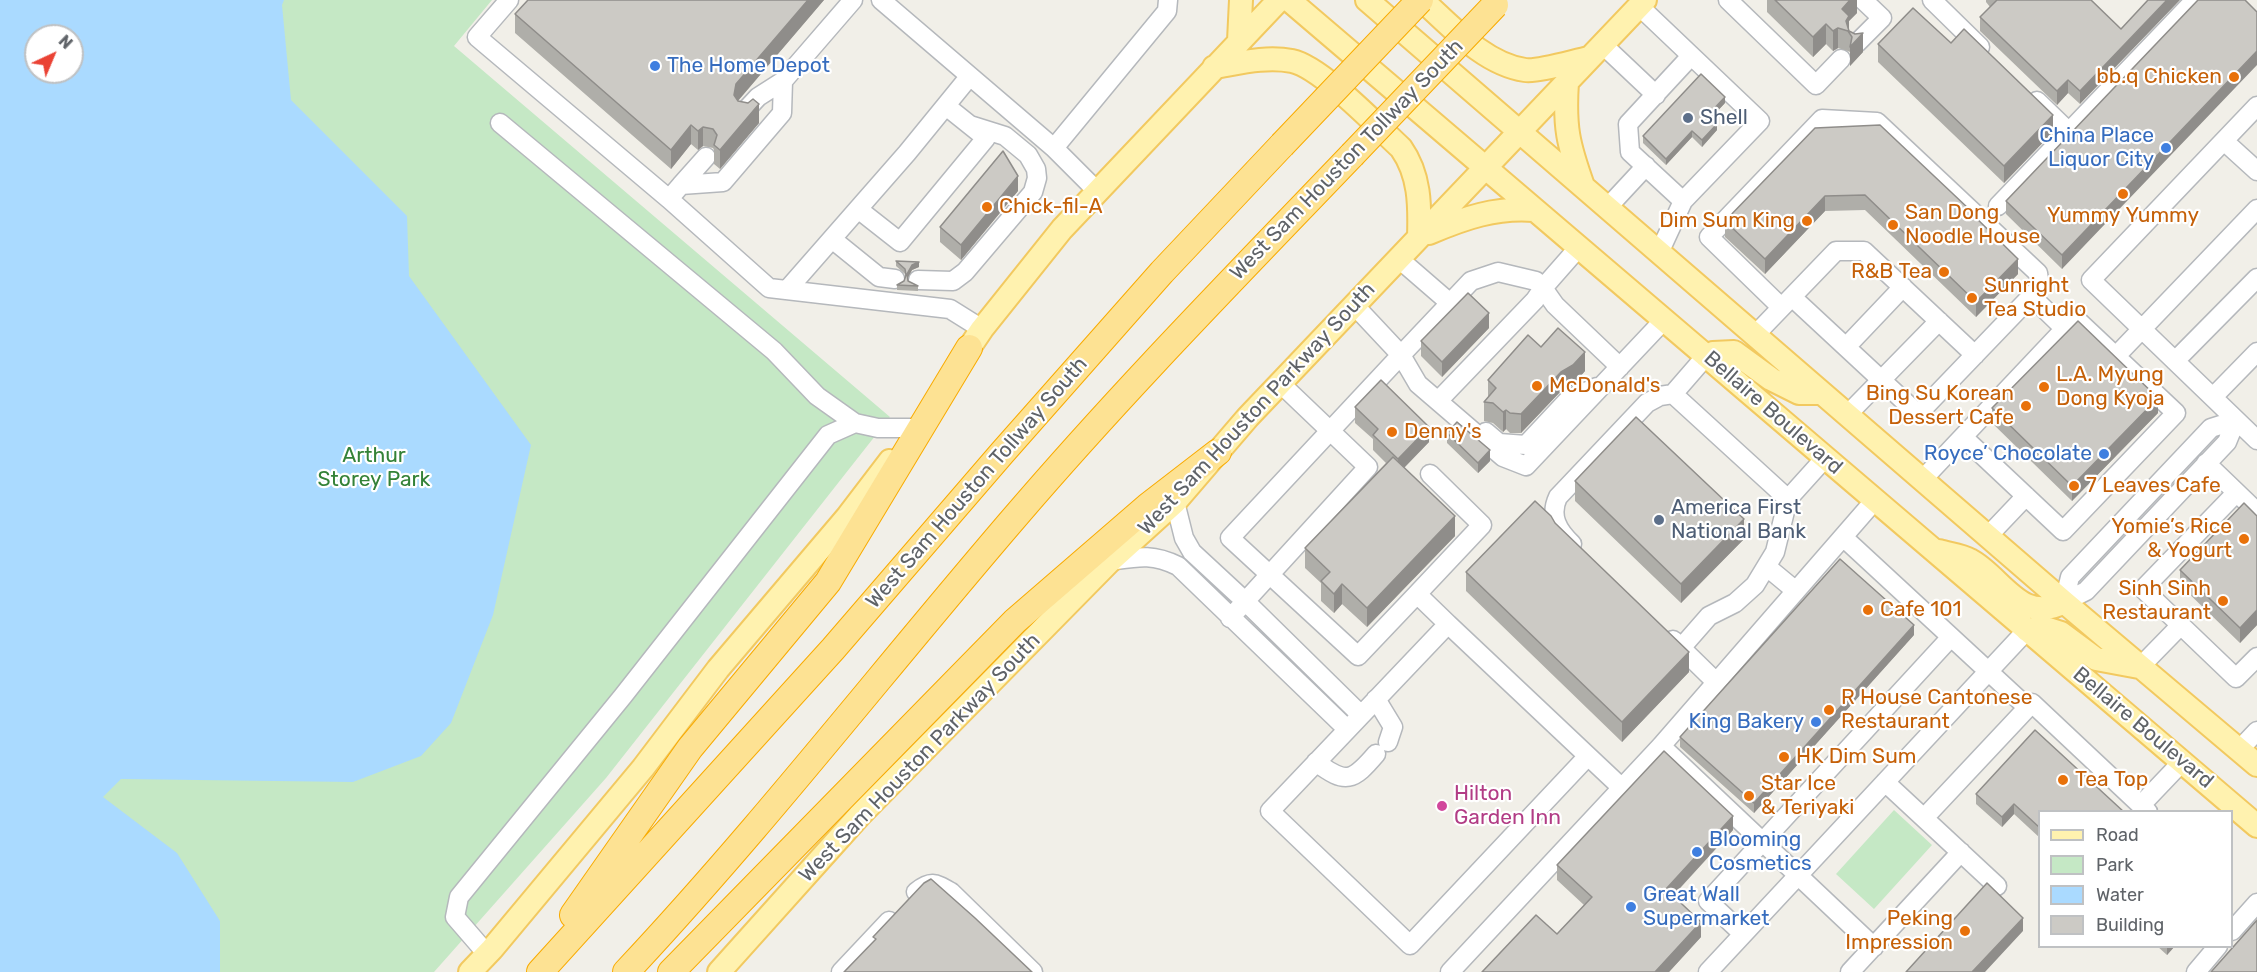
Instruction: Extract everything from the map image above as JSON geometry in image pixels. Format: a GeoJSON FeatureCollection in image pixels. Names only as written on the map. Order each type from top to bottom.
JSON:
{"type":"FeatureCollection","features":[{"type":"Feature","properties":{"kind":"highway","name":"West Sam Houston Tollway South"},"geometry":{"type":"LineString","coordinates":[[540,972],[833,649],[1162,272],[1421,0]]}},
{"type":"Feature","properties":{"kind":"highway","name":"West Sam Houston Tollway South"},"geometry":{"type":"LineString","coordinates":[[627,972],[735,851],[1077,446],[1497,2]]}},
{"type":"Feature","properties":{"kind":"highway"},"geometry":{"type":"LineString","coordinates":[[534,972],[690,748],[828,582],[976,339]]}},
{"type":"Feature","properties":{"kind":"highway"},"geometry":{"type":"LineString","coordinates":[[671,972],[1015,621],[1148,506],[1218,453]]}},
{"type":"Feature","properties":{"kind":"main road"},"geometry":{"type":"LineString","coordinates":[[1239,41],[1241,0]]}},
{"type":"Feature","properties":{"kind":"main road"},"geometry":{"type":"LineString","coordinates":[[470,972],[643,768],[718,669],[848,516],[915,428],[976,339],[1062,229],[1279,0]]}},
{"type":"Feature","properties":{"kind":"main road","name":"Bellaire Boulevard"},"geometry":{"type":"LineString","coordinates":[[1289,0],[2257,826]]}},
{"type":"Feature","properties":{"kind":"main road"},"geometry":{"type":"LineString","coordinates":[[1367,0],[1922,480],[2257,765]]}},
{"type":"Feature","properties":{"kind":"main road"},"geometry":{"type":"LineString","coordinates":[[1421,0],[1495,61],[1526,71],[1596,51]]}},
{"type":"Feature","properties":{"kind":"main road","name":"West Sam Houston Parkway South"},"geometry":{"type":"LineString","coordinates":[[719,972],[859,816],[1110,561],[1175,502],[1280,383],[1642,3]]}},
{"type":"Feature","properties":{"kind":"main road"},"geometry":{"type":"LineString","coordinates":[[1214,67],[1268,59],[1294,62],[1324,79],[1401,148],[1410,161],[1417,180],[1420,206],[1419,237],[1479,214],[1516,208],[1534,210]]}},
{"type":"Feature","properties":{"kind":"main road"},"geometry":{"type":"LineString","coordinates":[[1567,82],[1566,129],[1571,152],[1584,187]]}},
{"type":"Feature","properties":{"kind":"main road"},"geometry":{"type":"LineString","coordinates":[[1706,356],[1713,353],[1734,352],[1771,379],[1799,393],[1822,393]]}},
{"type":"Feature","properties":{"kind":"main road"},"geometry":{"type":"LineString","coordinates":[[1932,549],[1971,560],[2017,600],[2035,608],[2053,608],[2064,602]]}},
{"type":"Feature","properties":{"kind":"main road"},"geometry":{"type":"LineString","coordinates":[[2027,630],[2042,627],[2061,633],[2096,660],[2140,667]]}},
{"type":"Feature","properties":{"kind":"lane"},"geometry":{"type":"LineString","coordinates":[[509,0],[477,37],[675,192],[769,288],[950,309],[976,339]]}},
{"type":"Feature","properties":{"kind":"lane"},"geometry":{"type":"LineString","coordinates":[[745,111],[758,97],[783,81],[854,0]]}},
{"type":"Feature","properties":{"kind":"lane"},"geometry":{"type":"LineString","coordinates":[[881,0],[1054,148],[1097,190]]}},
{"type":"Feature","properties":{"kind":"lane"},"geometry":{"type":"LineString","coordinates":[[1054,148],[1167,10],[1168,0]]}},
{"type":"Feature","properties":{"kind":"lane"},"geometry":{"type":"LineString","coordinates":[[1728,0],[1816,85],[1841,59]]}},
{"type":"Feature","properties":{"kind":"lane"},"geometry":{"type":"LineString","coordinates":[[1857,43],[1882,18],[1863,0]]}},
{"type":"Feature","properties":{"kind":"lane"},"geometry":{"type":"LineString","coordinates":[[1998,206],[2195,0]]}},
{"type":"Feature","properties":{"kind":"lane"},"geometry":{"type":"LineString","coordinates":[[1939,2],[1996,62]]}},
{"type":"Feature","properties":{"kind":"lane"},"geometry":{"type":"LineString","coordinates":[[1642,3],[1692,56],[1760,121],[1683,201],[1659,253]]}},
{"type":"Feature","properties":{"kind":"lane"},"geometry":{"type":"LineString","coordinates":[[1596,51],[1656,95]]}},
{"type":"Feature","properties":{"kind":"lane"},"geometry":{"type":"LineString","coordinates":[[1683,201],[1630,152],[1628,123],[1692,56]]}},
{"type":"Feature","properties":{"kind":"lane"},"geometry":{"type":"LineString","coordinates":[[788,290],[969,77]]}},
{"type":"Feature","properties":{"kind":"lane"},"geometry":{"type":"LineString","coordinates":[[675,192],[723,182],[782,113],[783,81]]}},
{"type":"Feature","properties":{"kind":"lane"},"geometry":{"type":"LineString","coordinates":[[2028,93],[2068,132]]}},
{"type":"Feature","properties":{"kind":"lane"},"geometry":{"type":"LineString","coordinates":[[858,209],[900,243],[987,138],[946,106]]}},
{"type":"Feature","properties":{"kind":"lane"},"geometry":{"type":"LineString","coordinates":[[2257,106],[2091,280],[2257,440]]}},
{"type":"Feature","properties":{"kind":"lane"},"geometry":{"type":"LineString","coordinates":[[1822,119],[1877,122],[2038,273],[2040,288],[1918,414],[1846,347],[1787,302],[1709,237],[1822,119]]}},
{"type":"Feature","properties":{"kind":"lane"},"geometry":{"type":"LineString","coordinates":[[500,123],[774,351],[817,396],[855,423],[878,428],[915,428]]}},
{"type":"Feature","properties":{"kind":"lane"},"geometry":{"type":"LineString","coordinates":[[918,280],[953,281],[965,272],[1033,192],[1037,178],[1036,168],[1028,155],[1005,136],[970,125]]}},
{"type":"Feature","properties":{"kind":"lane"},"geometry":{"type":"LineString","coordinates":[[2223,141],[2257,171]]}},
{"type":"Feature","properties":{"kind":"lane"},"geometry":{"type":"LineString","coordinates":[[675,192],[706,157]]}},
{"type":"Feature","properties":{"kind":"lane"},"geometry":{"type":"LineString","coordinates":[[1607,208],[1646,166]]}},
{"type":"Feature","properties":{"kind":"lane"},"geometry":{"type":"LineString","coordinates":[[2116,356],[2257,209]]}},
{"type":"Feature","properties":{"kind":"lane"},"geometry":{"type":"LineString","coordinates":[[832,239],[879,277],[895,279]]}},
{"type":"Feature","properties":{"kind":"lane"},"geometry":{"type":"LineString","coordinates":[[1438,401],[1535,300],[1579,247]]}},
{"type":"Feature","properties":{"kind":"lane"},"geometry":{"type":"LineString","coordinates":[[1755,335],[1836,251],[1864,251],[1975,355]]}},
{"type":"Feature","properties":{"kind":"lane"},"geometry":{"type":"LineString","coordinates":[[1398,258],[1450,303]]}},
{"type":"Feature","properties":{"kind":"lane"},"geometry":{"type":"LineString","coordinates":[[1430,474],[1482,525],[1358,656],[1230,538],[1471,281],[1498,272],[1536,281],[1555,305],[1620,367]]}},
{"type":"Feature","properties":{"kind":"lane"},"geometry":{"type":"LineString","coordinates":[[2175,361],[2257,278]]}},
{"type":"Feature","properties":{"kind":"lane"},"geometry":{"type":"LineString","coordinates":[[1846,347],[1903,287]]}},
{"type":"Feature","properties":{"kind":"lane"},"geometry":{"type":"LineString","coordinates":[[2032,297],[2065,329]]}},
{"type":"Feature","properties":{"kind":"lane"},"geometry":{"type":"LineString","coordinates":[[1355,306],[1401,355],[1418,384],[1503,458],[1526,466],[1664,320]]}},
{"type":"Feature","properties":{"kind":"lane"},"geometry":{"type":"LineString","coordinates":[[1922,480],[2076,318],[2176,412],[2063,531],[1963,437]]}},
{"type":"Feature","properties":{"kind":"lane"},"geometry":{"type":"LineString","coordinates":[[1847,415],[1938,321]]}},
{"type":"Feature","properties":{"kind":"lane"},"geometry":{"type":"LineString","coordinates":[[2213,398],[2257,352]]}},
{"type":"Feature","properties":{"kind":"lane"},"geometry":{"type":"LineString","coordinates":[[1588,559],[1563,536],[1554,517],[1554,506],[1558,496],[1647,403],[1660,396],[1673,394],[1706,356]]}},
{"type":"Feature","properties":{"kind":"lane"},"geometry":{"type":"LineString","coordinates":[[1230,618],[1368,467],[1280,383]]}},
{"type":"Feature","properties":{"kind":"lane"},"geometry":{"type":"LineString","coordinates":[[1673,394],[1788,499]]}},
{"type":"Feature","properties":{"kind":"lane"},"geometry":{"type":"LineString","coordinates":[[817,396],[828,418],[828,435]]}},
{"type":"Feature","properties":{"kind":"lane"},"geometry":{"type":"LineString","coordinates":[[2064,602],[2086,591],[2227,442],[2236,420]]}},
{"type":"Feature","properties":{"kind":"lane"},"geometry":{"type":"LineString","coordinates":[[2064,602],[2070,577],[2211,428],[2236,420]]}},
{"type":"Feature","properties":{"kind":"lane"},"geometry":{"type":"LineString","coordinates":[[487,954],[455,917],[459,897],[623,696],[828,435],[855,423]]}},
{"type":"Feature","properties":{"kind":"lane"},"geometry":{"type":"LineString","coordinates":[[1681,648],[1709,616],[1735,603],[1755,585],[1774,552],[1788,499],[1825,458]]}},
{"type":"Feature","properties":{"kind":"lane"},"geometry":{"type":"LineString","coordinates":[[2206,464],[2257,512]]}},
{"type":"Feature","properties":{"kind":"lane"},"geometry":{"type":"LineString","coordinates":[[2236,492],[2143,588],[2236,678],[2257,657]]}},
{"type":"Feature","properties":{"kind":"lane"},"geometry":{"type":"LineString","coordinates":[[1988,536],[2026,496]]}},
{"type":"Feature","properties":{"kind":"lane"},"geometry":{"type":"LineString","coordinates":[[1450,972],[1661,746],[1875,500]]}},
{"type":"Feature","properties":{"kind":"lane"},"geometry":{"type":"LineString","coordinates":[[1175,502],[1184,538],[1192,552],[1361,715]]}},
{"type":"Feature","properties":{"kind":"lane"},"geometry":{"type":"LineString","coordinates":[[1843,537],[2028,708]]}},
{"type":"Feature","properties":{"kind":"lane"},"geometry":{"type":"LineString","coordinates":[[1110,561],[1147,556],[1163,558],[1178,566],[1347,729]]}},
{"type":"Feature","properties":{"kind":"lane"},"geometry":{"type":"LineString","coordinates":[[1767,567],[1796,591]]}},
{"type":"Feature","properties":{"kind":"lane"},"geometry":{"type":"LineString","coordinates":[[1417,594],[1622,788]]}},
{"type":"Feature","properties":{"kind":"lane"},"geometry":{"type":"LineString","coordinates":[[1448,624],[1270,811],[1410,945],[1588,756]]}},
{"type":"Feature","properties":{"kind":"lane"},"geometry":{"type":"LineString","coordinates":[[2140,667],[2181,625]]}},
{"type":"Feature","properties":{"kind":"lane"},"geometry":{"type":"LineString","coordinates":[[1662,630],[1716,682]]}},
{"type":"Feature","properties":{"kind":"lane"},"geometry":{"type":"LineString","coordinates":[[1708,972],[2027,630]]}},
{"type":"Feature","properties":{"kind":"lane"},"geometry":{"type":"LineString","coordinates":[[1743,934],[1708,901],[1952,637]]}},
{"type":"Feature","properties":{"kind":"lane"},"geometry":{"type":"LineString","coordinates":[[1316,762],[1331,773],[1347,778],[1359,773],[1382,748],[1393,727],[1376,699]]}},
{"type":"Feature","properties":{"kind":"lane"},"geometry":{"type":"LineString","coordinates":[[1924,818],[2032,703],[2144,808],[2182,762]]}},
{"type":"Feature","properties":{"kind":"lane"},"geometry":{"type":"LineString","coordinates":[[2239,750],[2257,731]]}},
{"type":"Feature","properties":{"kind":"lane"},"geometry":{"type":"LineString","coordinates":[[1661,746],[1874,947]]}},
{"type":"Feature","properties":{"kind":"lane"},"geometry":{"type":"LineString","coordinates":[[1885,782],[1997,886]]}},
{"type":"Feature","properties":{"kind":"lane"},"geometry":{"type":"LineString","coordinates":[[1850,972],[1961,852]]}},
{"type":"Feature","properties":{"kind":"lane"},"geometry":{"type":"LineString","coordinates":[[841,972],[917,891],[925,885],[935,883],[951,892],[1033,972]]}},
{"type":"Feature","properties":{"kind":"lane"},"geometry":{"type":"LineString","coordinates":[[2233,930],[2257,903]]}},
{"type":"Feature","properties":{"kind":"lane"},"geometry":{"type":"LineString","coordinates":[[2196,972],[2216,948]]}},
{"type":"Feature","properties":{"kind":"green space","name":"Arthur Storey Park"},"geometry":{"type":"Polygon","coordinates":[[[0,0],[492,0],[454,46],[890,417],[606,778],[434,972],[0,972],[0,0]]]}},
{"type":"Feature","properties":{"kind":"green space"},"geometry":{"type":"Polygon","coordinates":[[[1894,810],[1932,845],[1874,909],[1836,874],[1894,810]]]}},
{"type":"Feature","properties":{"kind":"water"},"geometry":{"type":"Polygon","coordinates":[[[0,0],[284,0],[282,5],[291,100],[407,216],[409,276],[531,445],[493,615],[451,723],[421,756],[353,782],[121,779],[103,797],[177,853],[220,921],[220,972],[0,972],[0,0]]]}},
{"type":"Feature","properties":{"kind":"building","name":"The Home Depot"},"geometry":{"type":"Polygon","coordinates":[[[528,0],[808,0],[736,84],[734,95],[738,101],[748,103],[753,99],[759,104],[720,150],[714,145],[717,135],[713,129],[703,127],[698,131],[691,125],[671,150],[515,14],[528,0]]]}},
{"type":"Feature","properties":{"kind":"building"},"geometry":{"type":"Polygon","coordinates":[[[1775,0],[1850,0],[1842,9],[1849,16],[1846,21],[1849,31],[1855,34],[1863,33],[1850,47],[1852,37],[1848,31],[1838,28],[1833,31],[1826,24],[1813,37],[1775,0]]]}},
{"type":"Feature","properties":{"kind":"building"},"geometry":{"type":"Polygon","coordinates":[[[1997,0],[2091,0],[2121,29],[2148,0],[2167,0],[2080,91],[2068,80],[2057,91],[1980,17],[1997,0]]]}},
{"type":"Feature","properties":{"kind":"building"},"geometry":{"type":"Polygon","coordinates":[[[2198,0],[2245,0],[2257,12],[2257,51],[2062,255],[2006,201],[2198,0]]]}},
{"type":"Feature","properties":{"kind":"building"},"geometry":{"type":"Polygon","coordinates":[[[1913,8],[1951,43],[1964,29],[2053,115],[2004,166],[1878,44],[1913,8]]]}},
{"type":"Feature","properties":{"kind":"building","name":"Shell"},"geometry":{"type":"Polygon","coordinates":[[[1701,74],[1725,97],[1708,115],[1717,124],[1702,140],[1692,131],[1666,159],[1643,136],[1701,74]]]}},
{"type":"Feature","properties":{"kind":"building"},"geometry":{"type":"Polygon","coordinates":[[[1880,125],[2018,259],[1976,302],[1865,195],[1825,196],[1765,259],[1725,221],[1815,128],[1880,125]]]}},
{"type":"Feature","properties":{"kind":"building"},"geometry":{"type":"Polygon","coordinates":[[[1003,151],[1018,176],[961,245],[940,227],[1003,151]]]}},
{"type":"Feature","properties":{"kind":"building"},"geometry":{"type":"Polygon","coordinates":[[[896,261],[919,262],[912,265],[907,274],[908,281],[918,286],[897,285],[904,281],[906,275],[905,269],[896,261]]]}},
{"type":"Feature","properties":{"kind":"building"},"geometry":{"type":"Polygon","coordinates":[[[1468,293],[1489,313],[1442,362],[1421,341],[1468,293]]]}},
{"type":"Feature","properties":{"kind":"building"},"geometry":{"type":"Polygon","coordinates":[[[2078,321],[2158,398],[2072,486],[1992,408],[2078,321]]]}},
{"type":"Feature","properties":{"kind":"building"},"geometry":{"type":"Polygon","coordinates":[[[1558,328],[1585,352],[1573,365],[1561,372],[1521,414],[1510,413],[1506,410],[1503,412],[1493,403],[1484,402],[1496,388],[1488,380],[1528,335],[1541,347],[1558,328]]]}},
{"type":"Feature","properties":{"kind":"building","name":"Denny's"},"geometry":{"type":"Polygon","coordinates":[[[1381,380],[1429,427],[1398,459],[1373,435],[1378,429],[1355,407],[1381,380]]]}},
{"type":"Feature","properties":{"kind":"building","name":"America First National Bank"},"geometry":{"type":"Polygon","coordinates":[[[1636,417],[1744,519],[1681,584],[1575,481],[1636,417]]]}},
{"type":"Feature","properties":{"kind":"building"},"geometry":{"type":"Polygon","coordinates":[[[1457,422],[1490,450],[1478,463],[1447,433],[1457,422]]]}},
{"type":"Feature","properties":{"kind":"building"},"geometry":{"type":"Polygon","coordinates":[[[1393,457],[1455,516],[1367,608],[1342,584],[1334,594],[1321,581],[1330,572],[1305,548],[1393,457]]]}},
{"type":"Feature","properties":{"kind":"building"},"geometry":{"type":"Polygon","coordinates":[[[1535,501],[1689,652],[1622,722],[1466,572],[1535,501]]]}},
{"type":"Feature","properties":{"kind":"building"},"geometry":{"type":"Polygon","coordinates":[[[2244,503],[2257,516],[2257,610],[2240,628],[2180,570],[2244,503]]]}},
{"type":"Feature","properties":{"kind":"building"},"geometry":{"type":"Polygon","coordinates":[[[1840,559],[1914,625],[1754,803],[1680,737],[1840,559]]]}},
{"type":"Feature","properties":{"kind":"building"},"geometry":{"type":"Polygon","coordinates":[[[2035,730],[2122,810],[2038,810],[2038,826],[2014,804],[2002,817],[1976,794],[2035,730]]]}},
{"type":"Feature","properties":{"kind":"building"},"geometry":{"type":"Polygon","coordinates":[[[1664,751],[1733,816],[1666,889],[1701,922],[1655,972],[1482,972],[1536,915],[1557,934],[1592,897],[1557,865],[1664,751]]]}},
{"type":"Feature","properties":{"kind":"building"},"geometry":{"type":"Polygon","coordinates":[[[931,879],[1032,972],[844,972],[876,939],[873,937],[924,883],[931,879]]]}},
{"type":"Feature","properties":{"kind":"building"},"geometry":{"type":"Polygon","coordinates":[[[1987,883],[2023,918],[1972,972],[1906,972],[1987,883]]]}},
{"type":"Feature","properties":{"kind":"building"},"geometry":{"type":"Polygon","coordinates":[[[2257,920],[2257,972],[2211,972],[2257,920]]]}},
{"type":"Feature","properties":{"kind":"place","name":"The Home Depot"},"geometry":{"type":"Point","coordinates":[655,66]}},
{"type":"Feature","properties":{"kind":"place","name":"bb.q Chicken"},"geometry":{"type":"Point","coordinates":[2234,77]}},
{"type":"Feature","properties":{"kind":"place","name":"Shell"},"geometry":{"type":"Point","coordinates":[1688,118]}},
{"type":"Feature","properties":{"kind":"place","name":"China Place Liquor City"},"geometry":{"type":"Point","coordinates":[2166,148]}},
{"type":"Feature","properties":{"kind":"place","name":"Yummy Yummy"},"geometry":{"type":"Point","coordinates":[2123,194]}},
{"type":"Feature","properties":{"kind":"place","name":"Chick-fil-A"},"geometry":{"type":"Point","coordinates":[987,207]}},
{"type":"Feature","properties":{"kind":"place","name":"Dim Sum King"},"geometry":{"type":"Point","coordinates":[1807,221]}},
{"type":"Feature","properties":{"kind":"place","name":"San Dong Noodle House"},"geometry":{"type":"Point","coordinates":[1893,225]}},
{"type":"Feature","properties":{"kind":"place","name":"R&B Tea"},"geometry":{"type":"Point","coordinates":[1944,272]}},
{"type":"Feature","properties":{"kind":"place","name":"Sunright Tea Studio"},"geometry":{"type":"Point","coordinates":[1972,298]}},
{"type":"Feature","properties":{"kind":"place","name":"McDonald's"},"geometry":{"type":"Point","coordinates":[1537,386]}},
{"type":"Feature","properties":{"kind":"place","name":"L.A. Myung Dong Kyoja"},"geometry":{"type":"Point","coordinates":[2044,387]}},
{"type":"Feature","properties":{"kind":"place","name":"Bing Su Korean Dessert Cafe"},"geometry":{"type":"Point","coordinates":[2026,406]}},
{"type":"Feature","properties":{"kind":"place","name":"Denny's"},"geometry":{"type":"Point","coordinates":[1392,432]}},
{"type":"Feature","properties":{"kind":"place","name":"Royce’ Chocolate"},"geometry":{"type":"Point","coordinates":[2104,454]}},
{"type":"Feature","properties":{"kind":"place","name":"7 Leaves Cafe"},"geometry":{"type":"Point","coordinates":[2074,486]}},
{"type":"Feature","properties":{"kind":"place","name":"America First National Bank"},"geometry":{"type":"Point","coordinates":[1659,520]}},
{"type":"Feature","properties":{"kind":"place","name":"Yomie’s Rice & Yogurt"},"geometry":{"type":"Point","coordinates":[2244,539]}},
{"type":"Feature","properties":{"kind":"place","name":"Sinh Sinh Restaurant"},"geometry":{"type":"Point","coordinates":[2223,601]}},
{"type":"Feature","properties":{"kind":"place","name":"Cafe 101"},"geometry":{"type":"Point","coordinates":[1868,610]}},
{"type":"Feature","properties":{"kind":"place","name":"R House Cantonese Restaurant"},"geometry":{"type":"Point","coordinates":[1829,710]}},
{"type":"Feature","properties":{"kind":"place","name":"King Bakery"},"geometry":{"type":"Point","coordinates":[1816,722]}},
{"type":"Feature","properties":{"kind":"place","name":"HK Dim Sum"},"geometry":{"type":"Point","coordinates":[1784,757]}},
{"type":"Feature","properties":{"kind":"place","name":"Tea Top"},"geometry":{"type":"Point","coordinates":[2063,780]}},
{"type":"Feature","properties":{"kind":"place","name":"Star Ice & Teriyaki"},"geometry":{"type":"Point","coordinates":[1749,796]}},
{"type":"Feature","properties":{"kind":"place","name":"Hilton Garden Inn"},"geometry":{"type":"Point","coordinates":[1442,806]}},
{"type":"Feature","properties":{"kind":"place","name":"Blooming Cosmetics"},"geometry":{"type":"Point","coordinates":[1697,852]}},
{"type":"Feature","properties":{"kind":"place","name":"Great Wall Supermarket"},"geometry":{"type":"Point","coordinates":[1631,907]}},
{"type":"Feature","properties":{"kind":"place","name":"Peking Impression"},"geometry":{"type":"Point","coordinates":[1965,931]}}]}
